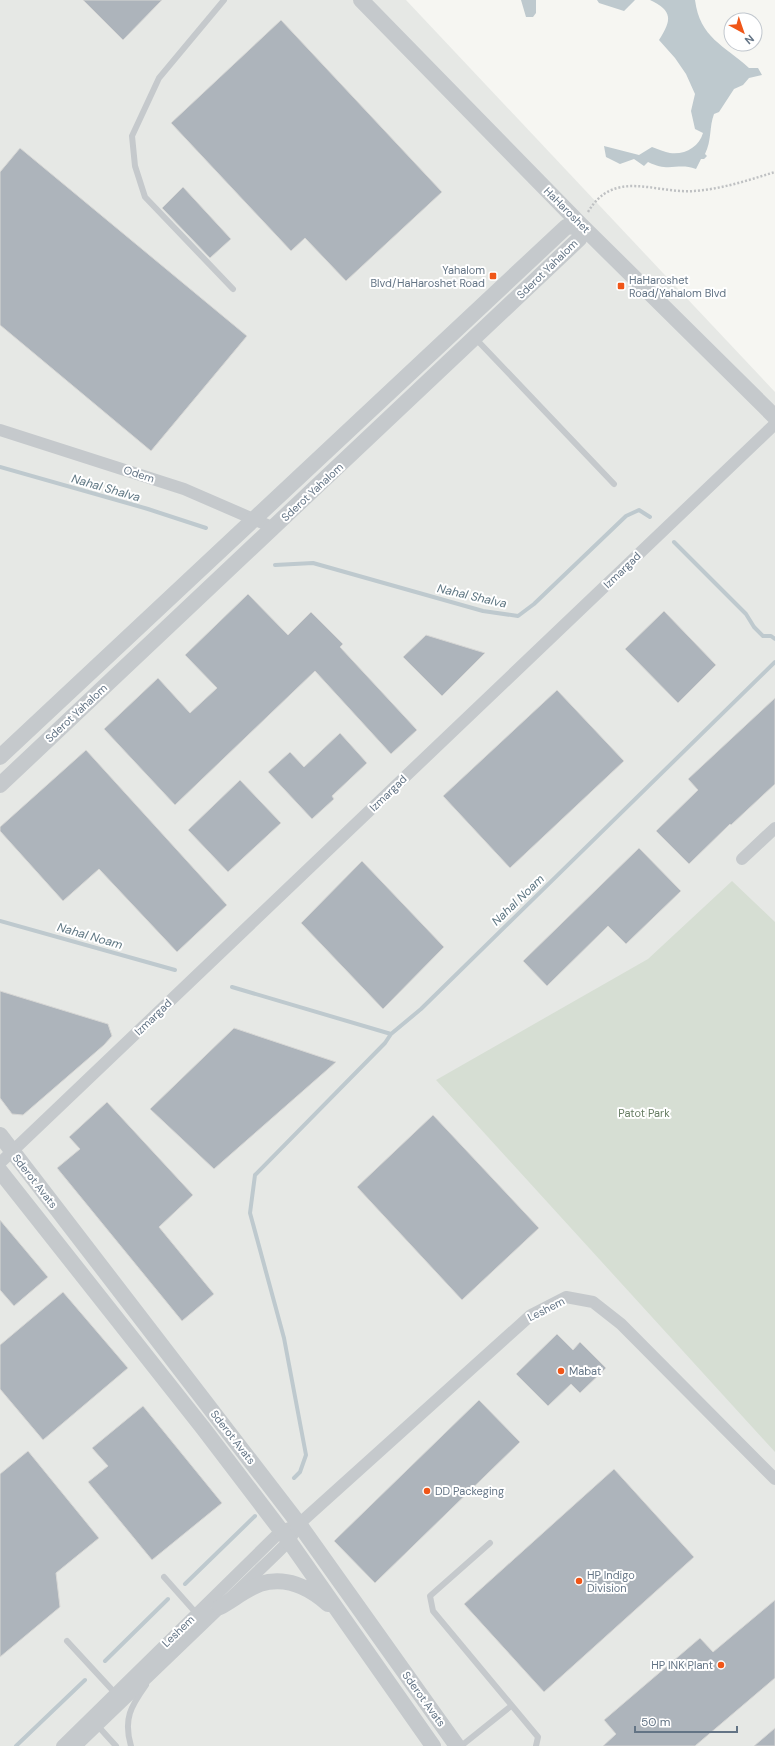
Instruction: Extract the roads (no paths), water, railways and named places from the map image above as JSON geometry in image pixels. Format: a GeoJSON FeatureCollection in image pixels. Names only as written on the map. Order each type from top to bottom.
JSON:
{"type":"FeatureCollection","features":[{"type":"Feature","properties":{"kind":"street","name":"HaHaroshet"},"geometry":{"type":"LineString","coordinates":[[361,0],[581,225],[775,417]]}},
{"type":"Feature","properties":{"kind":"street","name":"Sderot Yahalom"},"geometry":{"type":"LineString","coordinates":[[0,757],[566,227],[581,225],[579,239],[0,785]]}},
{"type":"Feature","properties":{"kind":"street","name":"Izmargad"},"geometry":{"type":"LineString","coordinates":[[0,1163],[775,424]]}},
{"type":"Feature","properties":{"kind":"street","name":"Odem"},"geometry":{"type":"LineString","coordinates":[[0,430],[184,489],[274,528]]}},
{"type":"Feature","properties":{"kind":"street"},"geometry":{"type":"LineString","coordinates":[[742,859],[775,828]]}},
{"type":"Feature","properties":{"kind":"street","name":"Sderot Avats"},"geometry":{"type":"LineString","coordinates":[[0,1135],[300,1524],[457,1746]]}},
{"type":"Feature","properties":{"kind":"street","name":"Sderot Avats"},"geometry":{"type":"LineString","coordinates":[[0,1171],[203,1428],[285,1536],[433,1746]]}},
{"type":"Feature","properties":{"kind":"street","name":"Leshem"},"geometry":{"type":"LineString","coordinates":[[62,1746],[196,1613],[300,1524],[531,1315],[566,1297],[593,1302],[621,1324],[775,1479]]}},
{"type":"Feature","properties":{"kind":"street","name":"Leshem"},"geometry":{"type":"LineString","coordinates":[[82,1744],[98,1725],[220,1607],[285,1536]]}},
{"type":"Feature","properties":{"kind":"street"},"geometry":{"type":"LineString","coordinates":[[220,1607],[260,1584],[282,1582],[302,1585],[321,1597],[344,1619]]}},
{"type":"Feature","properties":{"kind":"lane"},"geometry":{"type":"LineString","coordinates":[[224,0],[159,78],[132,136],[135,166],[144,197],[233,289]]}},
{"type":"Feature","properties":{"kind":"lane"},"geometry":{"type":"LineString","coordinates":[[475,338],[614,484]]}},
{"type":"Feature","properties":{"kind":"lane"},"geometry":{"type":"LineString","coordinates":[[490,1543],[430,1596],[433,1611],[538,1737],[536,1746]]}},
{"type":"Feature","properties":{"kind":"lane"},"geometry":{"type":"LineString","coordinates":[[164,1577],[196,1613]]}},
{"type":"Feature","properties":{"kind":"lane"},"geometry":{"type":"LineString","coordinates":[[67,1641],[115,1692]]}},
{"type":"Feature","properties":{"kind":"lane"},"geometry":{"type":"LineString","coordinates":[[131,1746],[127,1726],[129,1714],[135,1700],[158,1667]]}},
{"type":"Feature","properties":{"kind":"lane"},"geometry":{"type":"LineString","coordinates":[[460,1746],[511,1706]]}},
{"type":"Feature","properties":{"kind":"lane"},"geometry":{"type":"LineString","coordinates":[[82,1744],[83,1724],[98,1725],[116,1746]]}},
{"type":"Feature","properties":{"kind":"waterway","name":"Nahal Shalva"},"geometry":{"type":"LineString","coordinates":[[0,467],[148,509],[206,528]]}},
{"type":"Feature","properties":{"kind":"waterway","name":"Nahal Shalva"},"geometry":{"type":"LineString","coordinates":[[275,565],[313,563],[483,611],[518,616],[534,604],[626,516],[639,510],[650,517]]}},
{"type":"Feature","properties":{"kind":"waterway","name":"Nahal Shalva"},"geometry":{"type":"LineString","coordinates":[[674,542],[746,614],[754,627],[763,636],[771,636],[775,639]]}},
{"type":"Feature","properties":{"kind":"waterway","name":"Nahal Noam"},"geometry":{"type":"LineString","coordinates":[[232,987],[391,1034],[421,1009],[775,662]]}},
{"type":"Feature","properties":{"kind":"waterway","name":"Nahal Noam"},"geometry":{"type":"LineString","coordinates":[[0,921],[175,970]]}},
{"type":"Feature","properties":{"kind":"waterway"},"geometry":{"type":"LineString","coordinates":[[294,1478],[300,1472],[306,1455],[284,1338],[250,1213],[255,1175],[385,1043],[391,1034]]}},
{"type":"Feature","properties":{"kind":"waterway"},"geometry":{"type":"LineString","coordinates":[[185,1584],[255,1516]]}},
{"type":"Feature","properties":{"kind":"waterway"},"geometry":{"type":"LineString","coordinates":[[105,1661],[168,1599]]}},
{"type":"Feature","properties":{"kind":"waterway"},"geometry":{"type":"LineString","coordinates":[[16,1746],[85,1680]]}},
{"type":"Feature","properties":{"kind":"place","name":"Yahalom Blvd/HaHaroshet Road"},"geometry":{"type":"Point","coordinates":[493,276]}},
{"type":"Feature","properties":{"kind":"place","name":"HaHaroshet Road/Yahalom Blvd"},"geometry":{"type":"Point","coordinates":[621,286]}},
{"type":"Feature","properties":{"kind":"place","name":"Mabat"},"geometry":{"type":"Point","coordinates":[561,1371]}},
{"type":"Feature","properties":{"kind":"place","name":"DD Packeging"},"geometry":{"type":"Point","coordinates":[427,1491]}},
{"type":"Feature","properties":{"kind":"place","name":"HP Indigo Division"},"geometry":{"type":"Point","coordinates":[579,1581]}},
{"type":"Feature","properties":{"kind":"place","name":"HP INK Plant"},"geometry":{"type":"Point","coordinates":[721,1665]}},
{"type":"Feature","properties":{"kind":"park label","name":"Patot Park"},"geometry":{"type":"Point","coordinates":[644,1113]}}]}
